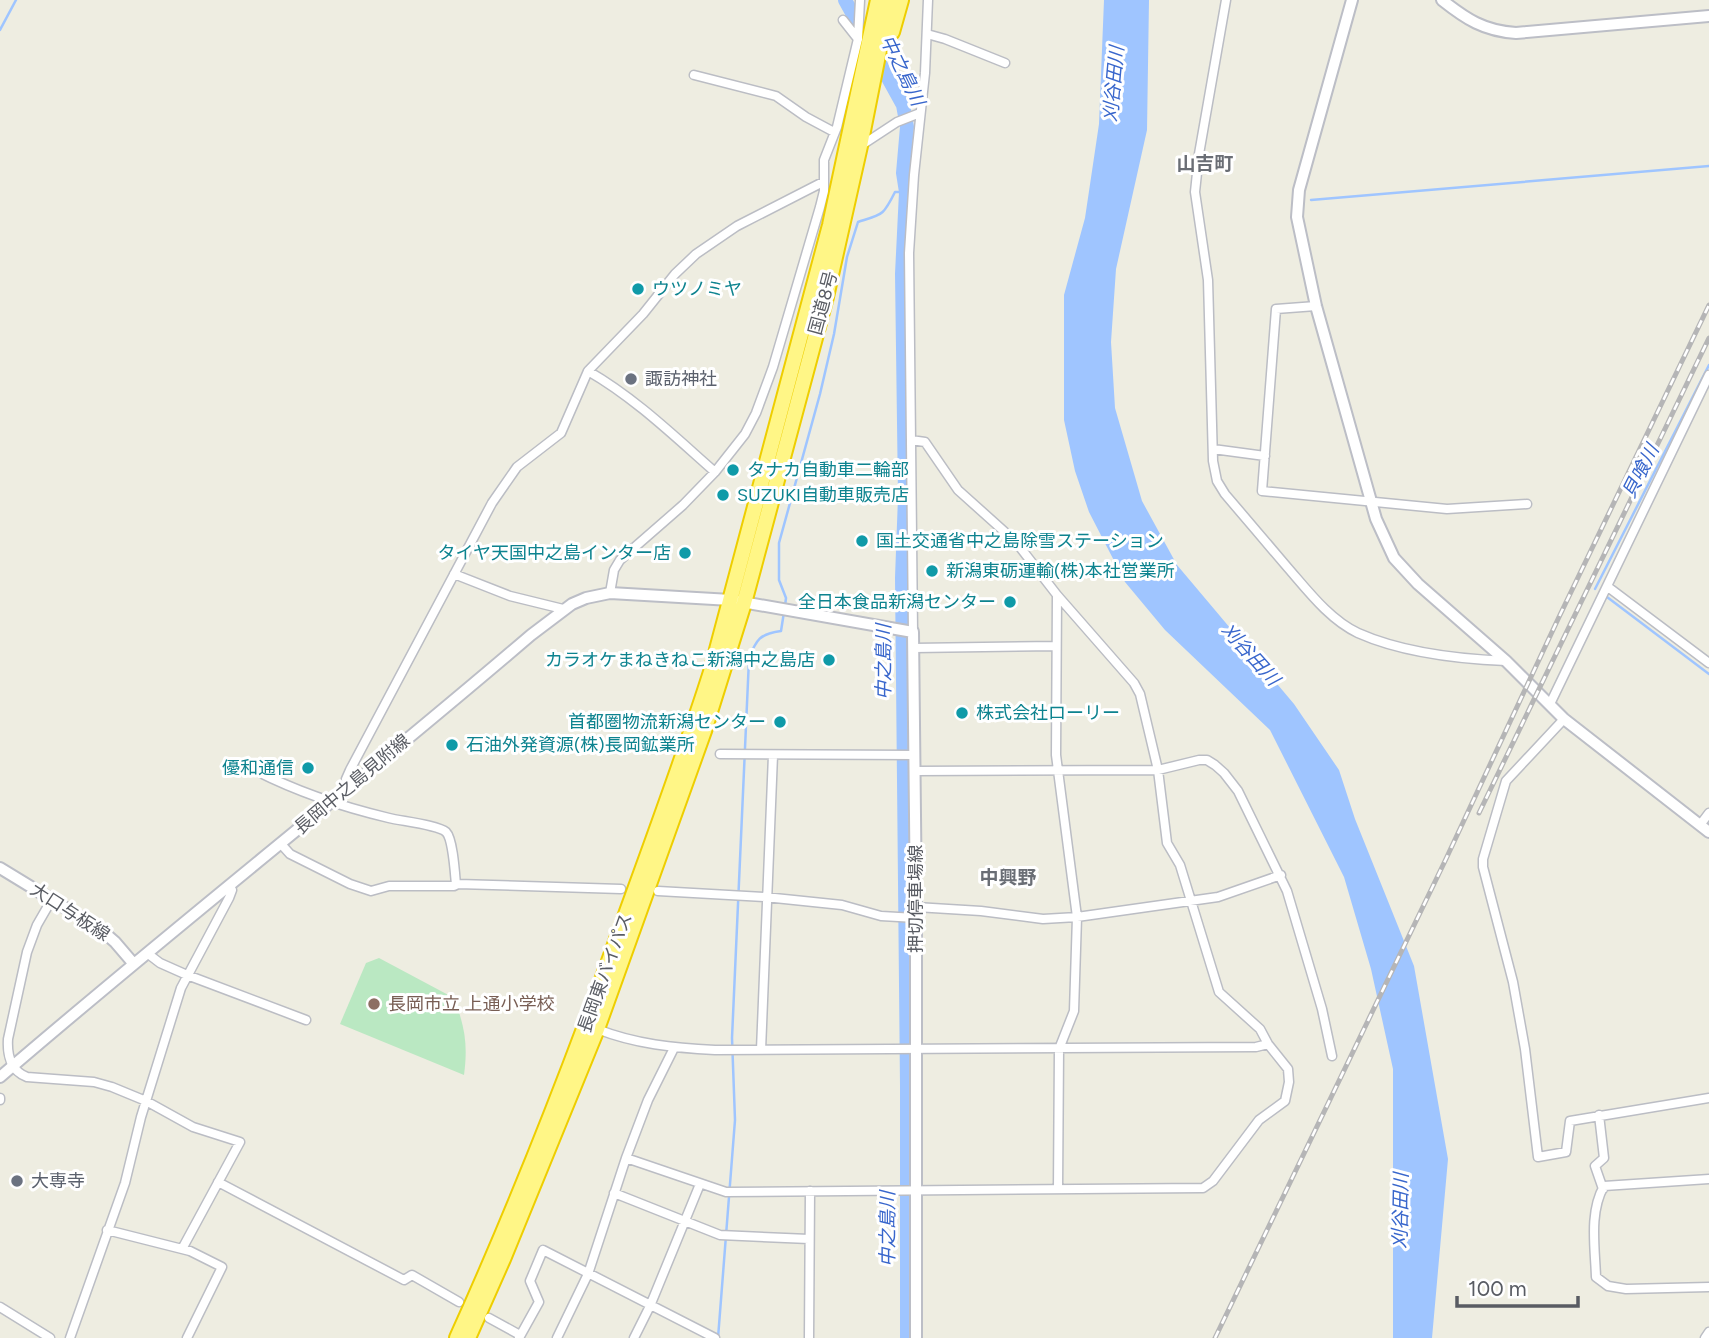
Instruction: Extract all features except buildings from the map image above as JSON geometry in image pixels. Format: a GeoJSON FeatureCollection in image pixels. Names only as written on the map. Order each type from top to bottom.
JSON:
{"type":"FeatureCollection","features":[{"type":"Feature","properties":{"kind":"highway"},"geometry":{"type":"LineString","coordinates":[[876,0],[880,40]]}},
{"type":"Feature","properties":{"kind":"highway","name":"国道8号"},"geometry":{"type":"LineString","coordinates":[[737,601],[826,297],[890,0]]}},
{"type":"Feature","properties":{"kind":"highway"},"geometry":{"type":"LineString","coordinates":[[880,40],[901,0]]}},
{"type":"Feature","properties":{"kind":"highway","name":"国道8号"},"geometry":{"type":"LineString","coordinates":[[737,601],[836,201],[874,70]]}},
{"type":"Feature","properties":{"kind":"highway","name":"長岡東バイパス"},"geometry":{"type":"LineString","coordinates":[[468,1338],[597,1029],[693,763],[737,601]]}},
{"type":"Feature","properties":{"kind":"highway","name":"長岡東バイパス"},"geometry":{"type":"LineString","coordinates":[[457,1338],[524,1182],[591,1013],[737,601]]}},
{"type":"Feature","properties":{"kind":"main road"},"geometry":{"type":"LineString","coordinates":[[1352,0],[1297,202],[1297,217],[1316,306],[1385,542],[1399,564],[1506,661],[1564,719],[1704,828]]}},
{"type":"Feature","properties":{"kind":"main road"},"geometry":{"type":"LineString","coordinates":[[1441,0],[1477,25],[1516,33],[1709,16]]}},
{"type":"Feature","properties":{"kind":"main road","name":"長岡中之島見附線"},"geometry":{"type":"LineString","coordinates":[[0,1077],[133,963],[230,887],[563,609],[586,598],[610,593],[737,601]]}},
{"type":"Feature","properties":{"kind":"main road"},"geometry":{"type":"LineString","coordinates":[[737,601],[913,632]]}},
{"type":"Feature","properties":{"kind":"main road","name":"押切停車場線"},"geometry":{"type":"LineString","coordinates":[[913,632],[916,913],[910,1048],[917,1190],[916,1338]]}},
{"type":"Feature","properties":{"kind":"main road","name":"大口与板線"},"geometry":{"type":"LineString","coordinates":[[0,869],[100,929],[116,942],[133,963]]}},
{"type":"Feature","properties":{"kind":"street"},"geometry":{"type":"LineString","coordinates":[[610,593],[614,570],[620,560],[683,505],[715,472],[745,434],[756,414],[822,199],[824,160],[837,127],[858,39],[860,0]]}},
{"type":"Feature","properties":{"kind":"street"},"geometry":{"type":"LineString","coordinates":[[913,632],[909,253],[928,0]]}},
{"type":"Feature","properties":{"kind":"street"},"geometry":{"type":"LineString","coordinates":[[1226,0],[1199,154],[1195,192],[1208,280],[1213,449],[1217,481],[1225,494],[1303,585],[1332,615],[1359,634],[1403,648],[1476,660],[1506,661]]}},
{"type":"Feature","properties":{"kind":"street"},"geometry":{"type":"LineString","coordinates":[[843,20],[858,39]]}},
{"type":"Feature","properties":{"kind":"street"},"geometry":{"type":"LineString","coordinates":[[927,34],[946,38],[1005,63]]}},
{"type":"Feature","properties":{"kind":"street"},"geometry":{"type":"LineString","coordinates":[[694,75],[776,96],[834,132]]}},
{"type":"Feature","properties":{"kind":"street"},"geometry":{"type":"LineString","coordinates":[[861,140],[920,113]]}},
{"type":"Feature","properties":{"kind":"street"},"geometry":{"type":"LineString","coordinates":[[347,788],[346,779],[350,771],[492,503],[512,473],[561,433],[588,370],[696,254],[737,226],[823,182]]}},
{"type":"Feature","properties":{"kind":"street"},"geometry":{"type":"LineString","coordinates":[[795,293],[812,297]]}},
{"type":"Feature","properties":{"kind":"street"},"geometry":{"type":"LineString","coordinates":[[1316,306],[1276,309],[1262,491],[1447,509],[1527,504]]}},
{"type":"Feature","properties":{"kind":"street"},"geometry":{"type":"LineString","coordinates":[[588,370],[641,407],[715,472]]}},
{"type":"Feature","properties":{"kind":"street"},"geometry":{"type":"LineString","coordinates":[[1550,704],[1709,375]]}},
{"type":"Feature","properties":{"kind":"street"},"geometry":{"type":"LineString","coordinates":[[626,1158],[726,1192],[1203,1188],[1208,1186],[1259,1120],[1285,1101],[1289,1082],[1288,1069],[1260,1029],[1219,992],[1180,865],[1167,843],[1158,770],[1140,694],[1134,683],[1057,595],[1016,542],[958,490],[925,442],[911,440]]}},
{"type":"Feature","properties":{"kind":"street"},"geometry":{"type":"LineString","coordinates":[[1213,449],[1265,456]]}},
{"type":"Feature","properties":{"kind":"street"},"geometry":{"type":"LineString","coordinates":[[454,574],[510,596],[563,609]]}},
{"type":"Feature","properties":{"kind":"street"},"geometry":{"type":"LineString","coordinates":[[1608,587],[1709,663]]}},
{"type":"Feature","properties":{"kind":"street"},"geometry":{"type":"LineString","coordinates":[[1057,595],[1056,755],[1077,917],[1074,1011],[1059,1049],[1058,1189]]}},
{"type":"Feature","properties":{"kind":"street"},"geometry":{"type":"LineString","coordinates":[[914,648],[1056,646]]}},
{"type":"Feature","properties":{"kind":"street"},"geometry":{"type":"LineString","coordinates":[[1564,719],[1506,781],[1483,867],[1513,982],[1525,1049],[1538,1157],[1566,1152],[1570,1121],[1709,1098]]}},
{"type":"Feature","properties":{"kind":"street"},"geometry":{"type":"LineString","coordinates":[[720,754],[915,755]]}},
{"type":"Feature","properties":{"kind":"street"},"geometry":{"type":"LineString","coordinates":[[761,1050],[765,897],[773,755]]}},
{"type":"Feature","properties":{"kind":"street"},"geometry":{"type":"LineString","coordinates":[[915,771],[1158,770],[1208,760],[1224,773],[1238,791],[1281,875],[1311,970],[1332,1056]]}},
{"type":"Feature","properties":{"kind":"street"},"geometry":{"type":"LineString","coordinates":[[243,764],[275,781],[331,802],[382,817],[439,828],[449,837],[456,885]]}},
{"type":"Feature","properties":{"kind":"street"},"geometry":{"type":"LineString","coordinates":[[1704,828],[1709,813]]}},
{"type":"Feature","properties":{"kind":"street"},"geometry":{"type":"LineString","coordinates":[[281,844],[289,854],[350,884],[371,891],[389,886],[456,885],[621,890]]}},
{"type":"Feature","properties":{"kind":"street"},"geometry":{"type":"LineString","coordinates":[[658,891],[765,897],[842,905],[881,916],[981,911],[1043,919],[1077,917],[1218,897],[1281,875]]}},
{"type":"Feature","properties":{"kind":"street"},"geometry":{"type":"LineString","coordinates":[[70,1338],[125,1183],[146,1101],[187,975],[229,898],[232,890],[230,887]]}},
{"type":"Feature","properties":{"kind":"street"},"geometry":{"type":"LineString","coordinates":[[51,899],[27,952],[8,1039],[7,1050],[12,1067],[27,1077],[94,1082],[146,1101],[193,1127],[240,1142],[182,1249]]}},
{"type":"Feature","properties":{"kind":"street"},"geometry":{"type":"LineString","coordinates":[[147,953],[160,963],[187,975],[306,1020]]}},
{"type":"Feature","properties":{"kind":"street"},"geometry":{"type":"LineString","coordinates":[[597,1029],[646,1044],[674,1048],[761,1050],[1256,1047],[1268,1044]]}},
{"type":"Feature","properties":{"kind":"street"},"geometry":{"type":"LineString","coordinates":[[557,1338],[588,1274],[648,1100],[674,1048]]}},
{"type":"Feature","properties":{"kind":"street"},"geometry":{"type":"LineString","coordinates":[[1599,1115],[1604,1158],[1595,1166],[1603,1189]]}},
{"type":"Feature","properties":{"kind":"street"},"geometry":{"type":"LineString","coordinates":[[1709,1180],[1604,1186],[1598,1194],[1594,1212],[1596,1277],[1608,1286],[1626,1289],[1709,1287]]}},
{"type":"Feature","properties":{"kind":"street"},"geometry":{"type":"LineString","coordinates":[[218,1182],[404,1280],[412,1275],[459,1302]]}},
{"type":"Feature","properties":{"kind":"street"},"geometry":{"type":"LineString","coordinates":[[634,1338],[650,1306],[700,1184]]}},
{"type":"Feature","properties":{"kind":"street"},"geometry":{"type":"LineString","coordinates":[[809,1338],[810,1191]]}},
{"type":"Feature","properties":{"kind":"street"},"geometry":{"type":"LineString","coordinates":[[614,1193],[720,1235],[809,1239]]}},
{"type":"Feature","properties":{"kind":"street"},"geometry":{"type":"LineString","coordinates":[[107,1230],[182,1249],[222,1267],[187,1338]]}},
{"type":"Feature","properties":{"kind":"street"},"geometry":{"type":"LineString","coordinates":[[489,1318],[519,1337],[539,1302],[530,1281],[543,1250],[715,1338]]}},
{"type":"Feature","properties":{"kind":"street"},"geometry":{"type":"LineString","coordinates":[[0,1307],[50,1338]]}},
{"type":"Feature","properties":{"kind":"street"},"geometry":{"type":"LineString","coordinates":[[1705,1338],[1709,1332]]}},
{"type":"Feature","properties":{"kind":"green space"},"geometry":{"type":"Polygon","coordinates":[[[379,958],[454,998],[465,1036],[464,1075],[340,1024],[366,963],[379,958]]]}},
{"type":"Feature","properties":{"kind":"water","name":"刈谷田川"},"geometry":{"type":"Polygon","coordinates":[[[1104,0],[1149,0],[1147,130],[1116,269],[1111,342],[1115,408],[1142,501],[1177,565],[1294,704],[1339,770],[1355,819],[1414,966],[1448,1159],[1432,1338],[1393,1338],[1393,1069],[1371,969],[1344,877],[1270,730],[1165,630],[1125,582],[1089,512],[1075,471],[1064,420],[1064,295],[1085,218],[1099,124],[1104,0]]]}},
{"type":"Feature","properties":{"kind":"waterway"},"geometry":{"type":"LineString","coordinates":[[0,30],[16,0]]}},
{"type":"Feature","properties":{"kind":"waterway","name":"中之島川"},"geometry":{"type":"LineString","coordinates":[[845,0],[903,105],[907,127],[903,173],[906,192],[902,274],[907,1338]]}},
{"type":"Feature","properties":{"kind":"waterway"},"geometry":{"type":"LineString","coordinates":[[1311,200],[1709,166]]}},
{"type":"Feature","properties":{"kind":"waterway"},"geometry":{"type":"LineString","coordinates":[[785,606],[786,598],[779,580],[779,543],[820,394],[834,334],[847,257],[858,222],[881,213],[895,192],[906,192]]}},
{"type":"Feature","properties":{"kind":"waterway","name":"貝喰川"},"geometry":{"type":"LineString","coordinates":[[1595,589],[1709,365]]}},
{"type":"Feature","properties":{"kind":"waterway","name":"貝喰川"},"geometry":{"type":"LineString","coordinates":[[1607,597],[1709,674]]}},
{"type":"Feature","properties":{"kind":"waterway"},"geometry":{"type":"LineString","coordinates":[[718,1338],[735,1120],[732,1038],[749,659],[760,639],[781,631],[784,612]]}},
{"type":"Feature","properties":{"kind":"railway"},"geometry":{"type":"LineString","coordinates":[[1215,1338],[1709,305]]}},
{"type":"Feature","properties":{"kind":"railway"},"geometry":{"type":"LineString","coordinates":[[1479,813],[1709,338]]}},
{"type":"Feature","properties":{"kind":"place","name":"ウツノミヤ"},"geometry":{"type":"Point","coordinates":[638,289]}},
{"type":"Feature","properties":{"kind":"place","name":"諏訪神社"},"geometry":{"type":"Point","coordinates":[631,379]}},
{"type":"Feature","properties":{"kind":"place","name":"タナカ自動車二輪部"},"geometry":{"type":"Point","coordinates":[733,470]}},
{"type":"Feature","properties":{"kind":"place","name":"SUZUKI自動車販売店"},"geometry":{"type":"Point","coordinates":[723,495]}},
{"type":"Feature","properties":{"kind":"place","name":"国土交通省中之島除雪ステーション"},"geometry":{"type":"Point","coordinates":[862,541]}},
{"type":"Feature","properties":{"kind":"place","name":"タイヤ天国中之島インター店"},"geometry":{"type":"Point","coordinates":[685,553]}},
{"type":"Feature","properties":{"kind":"place","name":"新潟東砺運輸(株)本社営業所"},"geometry":{"type":"Point","coordinates":[932,571]}},
{"type":"Feature","properties":{"kind":"place","name":"全日本食品新潟センター"},"geometry":{"type":"Point","coordinates":[1010,602]}},
{"type":"Feature","properties":{"kind":"place","name":"カラオケまねきねこ新潟中之島店"},"geometry":{"type":"Point","coordinates":[829,660]}},
{"type":"Feature","properties":{"kind":"place","name":"株式会社ローリー"},"geometry":{"type":"Point","coordinates":[962,713]}},
{"type":"Feature","properties":{"kind":"place","name":"首都圏物流新潟センター"},"geometry":{"type":"Point","coordinates":[780,722]}},
{"type":"Feature","properties":{"kind":"place","name":"石油外発資源(株)長岡鉱業所"},"geometry":{"type":"Point","coordinates":[452,745]}},
{"type":"Feature","properties":{"kind":"place","name":"優和通信"},"geometry":{"type":"Point","coordinates":[308,768]}},
{"type":"Feature","properties":{"kind":"place","name":"長岡市立 上通小学校"},"geometry":{"type":"Point","coordinates":[374,1004]}},
{"type":"Feature","properties":{"kind":"place","name":"大専寺"},"geometry":{"type":"Point","coordinates":[17,1181]}},
{"type":"Feature","properties":{"kind":"district","name":"山吉町"},"geometry":{"type":"Point","coordinates":[1205,163]}},
{"type":"Feature","properties":{"kind":"district","name":"中興野"},"geometry":{"type":"Point","coordinates":[1008,877]}}]}
